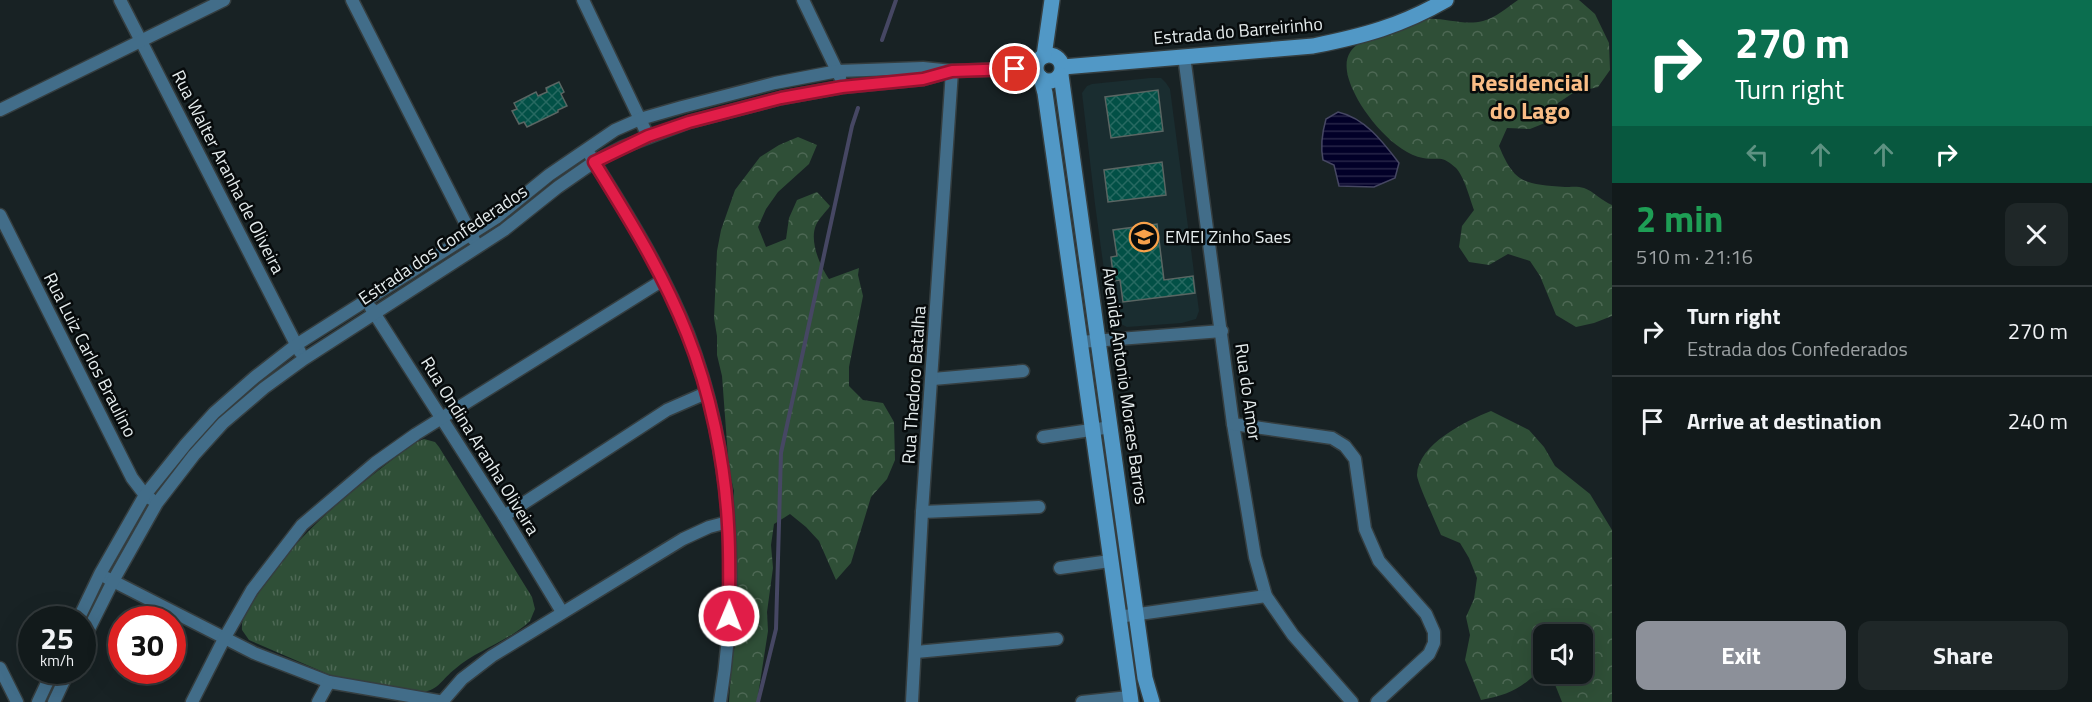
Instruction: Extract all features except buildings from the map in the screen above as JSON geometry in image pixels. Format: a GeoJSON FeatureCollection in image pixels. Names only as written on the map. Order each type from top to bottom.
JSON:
{"type":"FeatureCollection","features":[{"type":"Feature","properties":{"kind":"street","name":"Rua Walter Aranha de Oliveira"},"geometry":{"type":"LineString","coordinates":[[120,0],[304,359]]}},
{"type":"Feature","properties":{"kind":"street"},"geometry":{"type":"LineString","coordinates":[[0,110],[224,0]]}},
{"type":"Feature","properties":{"kind":"street"},"geometry":{"type":"LineString","coordinates":[[352,0],[478,247]]}},
{"type":"Feature","properties":{"kind":"street"},"geometry":{"type":"LineString","coordinates":[[583,0],[648,136]]}},
{"type":"Feature","properties":{"kind":"street"},"geometry":{"type":"LineString","coordinates":[[802,0],[838,71],[842,87]]}},
{"type":"Feature","properties":{"kind":"street"},"geometry":{"type":"LineString","coordinates":[[1052,0],[1040,67],[1130,700],[1082,702]]}},
{"type":"Feature","properties":{"kind":"street","name":"Estrada do Barreirinho"},"geometry":{"type":"LineString","coordinates":[[1040,67],[1050,81],[1057,79],[1062,71],[1185,56],[1286,50],[1353,38],[1390,28],[1446,0]]}},
{"type":"Feature","properties":{"kind":"street","name":"Rua do Amor"},"geometry":{"type":"LineString","coordinates":[[1185,56],[1233,424],[1255,557],[1266,596],[1293,635],[1352,702]]}},
{"type":"Feature","properties":{"kind":"street"},"geometry":{"type":"LineString","coordinates":[[1040,67],[1056,57],[1062,71]]}},
{"type":"Feature","properties":{"kind":"street","name":"Estrada dos Confederados"},"geometry":{"type":"LineString","coordinates":[[85,606],[100,574],[145,495],[214,413],[296,345],[471,235],[586,148],[615,130],[640,119],[775,82],[838,71],[923,68],[952,71],[1040,67]]}},
{"type":"Feature","properties":{"kind":"street","name":"Estrada dos Confederados"},"geometry":{"type":"LineString","coordinates":[[96,615],[157,503],[194,455],[223,423],[264,388],[304,359],[504,230],[558,186],[594,162],[648,136],[689,122],[781,98],[842,87],[923,79],[952,71]]}},
{"type":"Feature","properties":{"kind":"street","name":"Rua Thedoro Batalha"},"geometry":{"type":"LineString","coordinates":[[912,702],[922,512],[933,379],[952,71]]}},
{"type":"Feature","properties":{"kind":"street","name":"Avenida Antonio Moraes Barros"},"geometry":{"type":"LineString","coordinates":[[1062,71],[1145,678],[1152,702]]}},
{"type":"Feature","properties":{"kind":"street"},"geometry":{"type":"LineString","coordinates":[[586,148],[663,280],[687,334],[706,393],[719,452],[728,522],[729,616],[720,702]]}},
{"type":"Feature","properties":{"kind":"street","name":"Rua Luiz Carlos Braulino"},"geometry":{"type":"LineString","coordinates":[[0,215],[132,478],[145,495],[157,503]]}},
{"type":"Feature","properties":{"kind":"street"},"geometry":{"type":"LineString","coordinates":[[192,702],[252,590],[302,525],[375,463],[663,280]]}},
{"type":"Feature","properties":{"kind":"street","name":"Rua Ondina Aranha Oliveira"},"geometry":{"type":"LineString","coordinates":[[367,300],[562,612]]}},
{"type":"Feature","properties":{"kind":"street"},"geometry":{"type":"LineString","coordinates":[[1080,342],[1222,331]]}},
{"type":"Feature","properties":{"kind":"street"},"geometry":{"type":"LineString","coordinates":[[933,379],[1023,371]]}},
{"type":"Feature","properties":{"kind":"street"},"geometry":{"type":"LineString","coordinates":[[504,516],[667,410],[706,393]]}},
{"type":"Feature","properties":{"kind":"street"},"geometry":{"type":"LineString","coordinates":[[1233,424],[1332,438],[1345,446],[1355,459],[1365,529],[1379,561],[1426,614],[1434,632],[1434,643],[1429,654],[1377,702]]}},
{"type":"Feature","properties":{"kind":"street"},"geometry":{"type":"LineString","coordinates":[[1043,437],[1111,427]]}},
{"type":"Feature","properties":{"kind":"street"},"geometry":{"type":"LineString","coordinates":[[922,512],[1039,507]]}},
{"type":"Feature","properties":{"kind":"street"},"geometry":{"type":"LineString","coordinates":[[100,574],[224,639],[328,682],[443,702],[462,679],[477,666],[562,612],[683,538],[728,522]]}},
{"type":"Feature","properties":{"kind":"street"},"geometry":{"type":"LineString","coordinates":[[1060,568],[1110,561]]}},
{"type":"Feature","properties":{"kind":"street"},"geometry":{"type":"LineString","coordinates":[[1118,617],[1266,596]]}},
{"type":"Feature","properties":{"kind":"street"},"geometry":{"type":"LineString","coordinates":[[916,652],[1057,639]]}},
{"type":"Feature","properties":{"kind":"street"},"geometry":{"type":"LineString","coordinates":[[0,668],[17,702]]}},
{"type":"Feature","properties":{"kind":"street"},"geometry":{"type":"LineString","coordinates":[[318,702],[328,682]]}},
{"type":"Feature","properties":{"kind":"street"},"geometry":{"type":"LineString","coordinates":[[38,702],[46,684]]}},
{"type":"Feature","properties":{"kind":"street"},"geometry":{"type":"LineString","coordinates":[[54,702],[62,684]]}},
{"type":"Feature","properties":{"kind":"shaded area"},"geometry":{"type":"Polygon","coordinates":[[[1161,78],[1170,89],[1199,311],[1196,319],[1182,323],[1127,327],[1115,321],[1110,314],[1082,93],[1087,86],[1092,84],[1161,78]]]}},
{"type":"Feature","properties":{"kind":"green space"},"geometry":{"type":"Polygon","coordinates":[[[1518,0],[1579,0],[1595,14],[1609,43],[1610,70],[1598,87],[1573,93],[1558,103],[1550,121],[1530,129],[1507,128],[1499,146],[1511,168],[1523,180],[1540,185],[1584,188],[1612,205],[1612,316],[1576,327],[1556,315],[1540,276],[1530,261],[1508,254],[1489,265],[1469,262],[1459,247],[1462,226],[1474,210],[1459,172],[1447,161],[1412,155],[1391,141],[1358,100],[1348,76],[1349,55],[1361,42],[1371,37],[1424,19],[1468,23],[1488,20],[1518,0]]]}},
{"type":"Feature","properties":{"kind":"green space"},"geometry":{"type":"Polygon","coordinates":[[[798,137],[817,145],[809,164],[778,192],[766,209],[758,227],[766,247],[786,239],[789,218],[797,200],[817,192],[830,206],[817,222],[814,231],[819,260],[829,279],[859,268],[858,275],[863,296],[849,367],[849,386],[863,400],[883,403],[894,422],[895,460],[887,479],[871,497],[851,563],[836,580],[819,541],[806,527],[790,514],[774,524],[771,545],[773,568],[767,612],[768,631],[757,702],[729,702],[732,657],[738,635],[737,594],[730,539],[734,491],[729,470],[722,376],[717,355],[714,318],[717,251],[721,230],[735,190],[760,157],[798,137]]]}},
{"type":"Feature","properties":{"kind":"green space"},"geometry":{"type":"Polygon","coordinates":[[[1491,411],[1529,430],[1544,447],[1555,466],[1590,494],[1612,530],[1612,702],[1562,702],[1555,684],[1593,684],[1593,624],[1533,624],[1533,677],[1511,691],[1481,700],[1465,660],[1470,635],[1466,617],[1474,599],[1477,578],[1460,543],[1441,535],[1417,475],[1419,464],[1425,453],[1457,427],[1491,411]]]}},
{"type":"Feature","properties":{"kind":"green space"},"geometry":{"type":"Polygon","coordinates":[[[424,439],[435,442],[439,447],[532,597],[535,609],[530,621],[513,634],[464,662],[436,687],[422,692],[337,678],[249,640],[242,630],[246,612],[289,552],[348,495],[414,443],[424,439]]]}},
{"type":"Feature","properties":{"kind":"water"},"geometry":{"type":"Polygon","coordinates":[[[1338,112],[1365,125],[1380,139],[1399,163],[1395,178],[1374,187],[1339,186],[1334,165],[1323,160],[1322,149],[1326,119],[1338,112]]]}},
{"type":"Feature","properties":{"kind":"waterway"},"geometry":{"type":"LineString","coordinates":[[882,40],[896,0]]}},
{"type":"Feature","properties":{"kind":"waterway"},"geometry":{"type":"LineString","coordinates":[[758,702],[776,629],[781,453],[852,126],[858,108]]}},
{"type":"Feature","properties":{"kind":"place","name":"EMEI Zinho Saes"},"geometry":{"type":"Point","coordinates":[1144,237]}},
{"type":"Feature","properties":{"kind":"district","name":"Residencial do Lago"},"geometry":{"type":"Point","coordinates":[1530,97]}},
{"type":"Feature","properties":{"kind":"route"},"geometry":{"type":"LineString","coordinates":[[729,616],[728,522],[719,452],[706,393],[687,334],[663,280],[594,162],[648,136],[689,122],[781,98],[842,87],[923,79],[952,71],[1015,69]]}}]}
